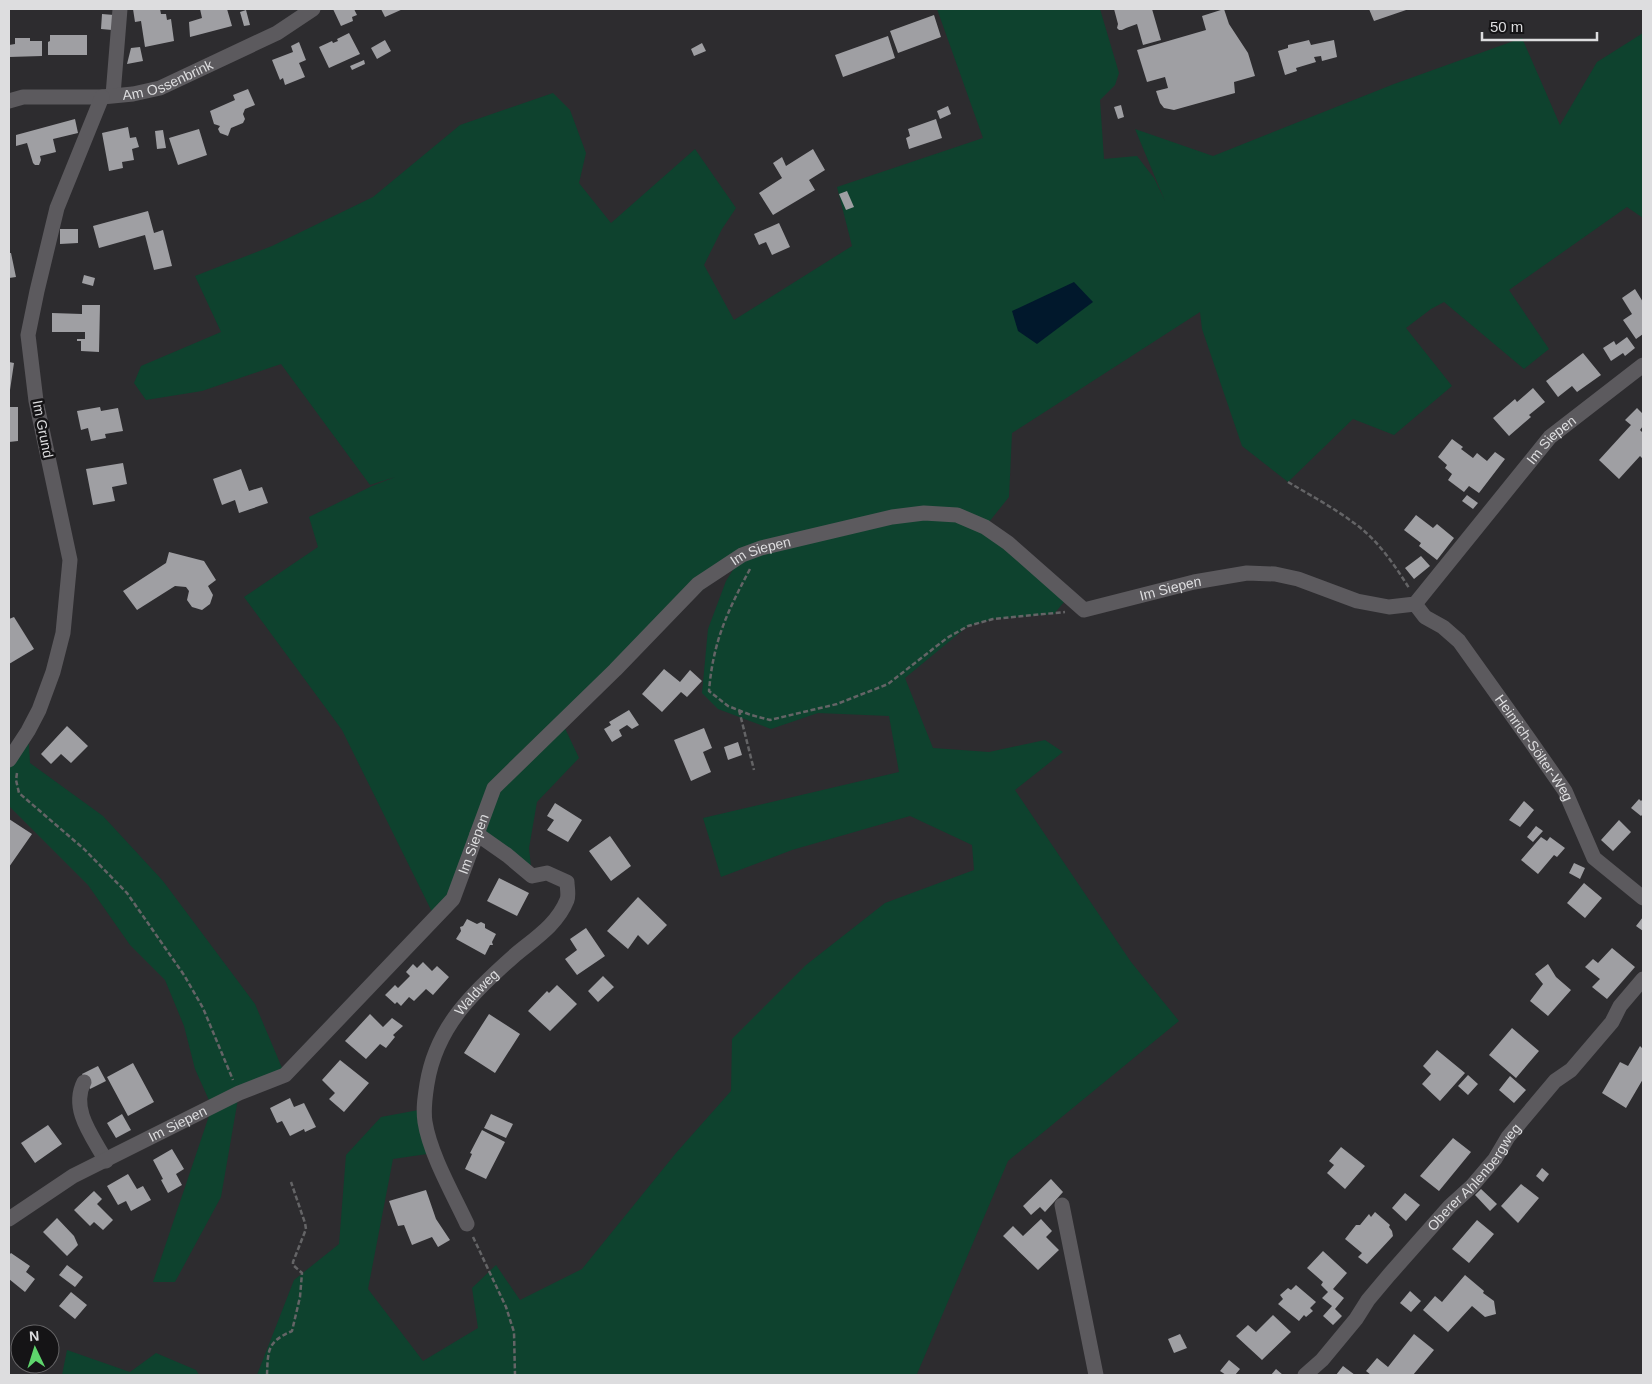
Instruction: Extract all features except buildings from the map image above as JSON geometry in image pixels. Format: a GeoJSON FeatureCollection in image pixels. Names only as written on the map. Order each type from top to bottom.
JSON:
{"type":"FeatureCollection","features":[{"type":"Feature","properties":{"kind":"street","name":"Im Grund"},"geometry":{"type":"LineString","coordinates":[[13,765],[39,710],[53,672],[63,633],[70,560],[36,401],[28,335],[57,208],[107,96],[120,9]]}},
{"type":"Feature","properties":{"kind":"street","name":"Am Ossenbrink"},"geometry":{"type":"LineString","coordinates":[[9,100],[23,97],[133,94],[160,88],[277,33],[312,9]]}},
{"type":"Feature","properties":{"kind":"street","name":"Im Siepen"},"geometry":{"type":"LineString","coordinates":[[9,1219],[73,1176],[239,1093],[284,1075],[453,900],[494,788],[615,670],[698,584],[742,555],[761,548],[892,517],[924,513],[957,515],[985,527],[1008,542],[1084,610],[1194,582],[1247,573],[1275,574],[1290,577],[1357,600],[1389,607],[1415,604],[1550,437],[1643,365]]}},
{"type":"Feature","properties":{"kind":"street","name":"Heinrich-Sölter-Weg"},"geometry":{"type":"LineString","coordinates":[[1415,604],[1425,617],[1444,627],[1460,641],[1537,750],[1565,791],[1594,858],[1643,898]]}},
{"type":"Feature","properties":{"kind":"street","name":"Waldweg"},"geometry":{"type":"LineString","coordinates":[[467,1224],[434,1153],[426,1124],[425,1098],[430,1065],[439,1042],[470,998],[515,955],[543,933],[557,917],[568,899],[567,882],[547,874],[532,876],[507,855],[477,834]]}},
{"type":"Feature","properties":{"kind":"street","name":"Oberer Ahlenbergweg"},"geometry":{"type":"LineString","coordinates":[[1305,1375],[1322,1360],[1356,1319],[1368,1300],[1407,1254],[1450,1206],[1472,1186],[1489,1166],[1508,1137],[1555,1081],[1571,1070],[1612,1022],[1620,1006],[1643,979]]}},
{"type":"Feature","properties":{"kind":"street"},"geometry":{"type":"LineString","coordinates":[[84,1082],[80,1089],[78,1103],[82,1117],[106,1161]]}},
{"type":"Feature","properties":{"kind":"street"},"geometry":{"type":"LineString","coordinates":[[1062,1205],[1096,1375]]}},
{"type":"Feature","properties":{"kind":"path"},"geometry":{"type":"LineString","coordinates":[[1288,482],[1356,523],[1396,566],[1412,593],[1415,604]]}},
{"type":"Feature","properties":{"kind":"path"},"geometry":{"type":"LineString","coordinates":[[761,548],[731,606],[718,637],[711,667],[709,691],[728,706],[770,720],[837,704],[888,684],[947,638],[968,626],[993,619],[1084,610]]}},
{"type":"Feature","properties":{"kind":"path"},"geometry":{"type":"LineString","coordinates":[[739,710],[754,770]]}},
{"type":"Feature","properties":{"kind":"path"},"geometry":{"type":"LineString","coordinates":[[13,765],[20,793],[84,848],[127,893],[158,935],[203,1008],[239,1093]]}},
{"type":"Feature","properties":{"kind":"path"},"geometry":{"type":"LineString","coordinates":[[267,1375],[269,1348],[275,1340],[292,1331],[300,1297],[302,1273],[293,1265],[293,1262],[306,1229],[291,1182]]}},
{"type":"Feature","properties":{"kind":"path"},"geometry":{"type":"LineString","coordinates":[[467,1224],[506,1308],[514,1332],[515,1375]]}},
{"type":"Feature","properties":{"kind":"green space"},"geometry":{"type":"Polygon","coordinates":[[[937,9],[1100,9],[1119,73],[1115,85],[1100,100],[1104,159],[1137,156],[1154,178],[1165,201],[1135,129],[1213,156],[1394,84],[1522,38],[1560,125],[1597,62],[1643,33],[1643,218],[1627,207],[1509,290],[1549,349],[1524,369],[1444,302],[1431,309],[1406,328],[1452,386],[1394,435],[1353,419],[1288,482],[1242,446],[1202,329],[1200,312],[1012,433],[1009,497],[985,527],[1069,596],[1054,614],[993,619],[968,626],[905,678],[933,748],[989,752],[1045,740],[1063,752],[1015,790],[1131,962],[1179,1021],[1008,1161],[917,1374],[257,1375],[294,1280],[339,1244],[346,1155],[381,1117],[424,1109],[434,1153],[393,1159],[368,1289],[423,1361],[478,1328],[472,1288],[496,1265],[520,1300],[582,1269],[676,1153],[731,1091],[732,1039],[806,965],[885,903],[974,870],[972,845],[910,816],[792,850],[721,877],[703,818],[899,772],[889,716],[818,713],[771,729],[718,709],[702,693],[708,629],[726,581],[741,557],[729,565],[562,722],[579,758],[537,802],[529,848],[532,876],[480,837],[435,918],[342,730],[244,597],[318,547],[309,517],[372,486],[395,477],[370,485],[281,364],[202,391],[146,400],[134,383],[141,366],[221,332],[195,276],[272,246],[373,197],[460,125],[553,93],[570,110],[586,153],[579,183],[611,223],[695,149],[736,208],[722,229],[704,265],[734,320],[852,246],[837,187],[983,138],[937,9]]]}},
{"type":"Feature","properties":{"kind":"green space"},"geometry":{"type":"Polygon","coordinates":[[[28,731],[30,763],[103,816],[163,881],[255,1004],[285,1075],[239,1093],[221,1197],[175,1282],[153,1282],[212,1107],[195,1069],[184,1026],[165,980],[130,945],[88,885],[9,806],[9,760],[28,731]]]}},
{"type":"Feature","properties":{"kind":"green space"},"geometry":{"type":"Polygon","coordinates":[[[67,1350],[130,1372],[156,1353],[196,1370],[199,1375],[62,1375],[67,1350]]]}},
{"type":"Feature","properties":{"kind":"water"},"geometry":{"type":"Polygon","coordinates":[[[1074,282],[1093,302],[1037,344],[1018,331],[1012,311],[1074,282]]]}}]}
